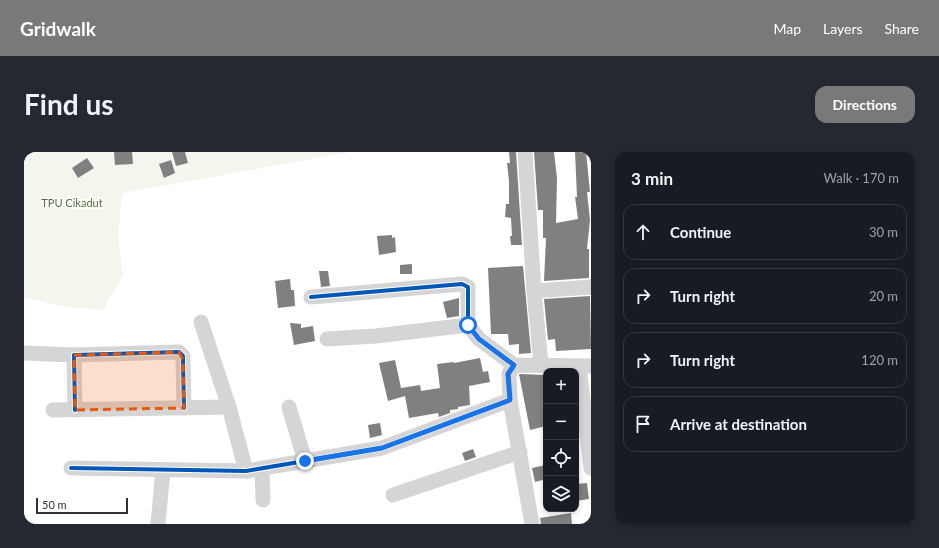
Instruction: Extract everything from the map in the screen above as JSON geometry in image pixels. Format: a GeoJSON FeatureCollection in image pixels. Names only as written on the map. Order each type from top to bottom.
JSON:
{"type":"FeatureCollection","features":[{"type":"Feature","properties":{"kind":"street"},"geometry":{"type":"LineString","coordinates":[[525,152],[534,291],[541,365]]}},
{"type":"Feature","properties":{"kind":"street"},"geometry":{"type":"LineString","coordinates":[[311,297],[462,284],[468,287],[468,325],[479,339],[514,365],[585,366],[591,468]]}},
{"type":"Feature","properties":{"kind":"street"},"geometry":{"type":"LineString","coordinates":[[534,291],[591,287]]}},
{"type":"Feature","properties":{"kind":"street"},"geometry":{"type":"LineString","coordinates":[[201,322],[230,407],[246,471]]}},
{"type":"Feature","properties":{"kind":"street"},"geometry":{"type":"LineString","coordinates":[[327,339],[376,336],[468,325]]}},
{"type":"Feature","properties":{"kind":"street"},"geometry":{"type":"LineString","coordinates":[[24,353],[74,355],[178,352],[183,356],[184,408]]}},
{"type":"Feature","properties":{"kind":"street"},"geometry":{"type":"LineString","coordinates":[[74,355],[75,410]]}},
{"type":"Feature","properties":{"kind":"street"},"geometry":{"type":"LineString","coordinates":[[514,365],[508,374],[510,400],[532,524]]}},
{"type":"Feature","properties":{"kind":"street"},"geometry":{"type":"LineString","coordinates":[[71,468],[246,471],[382,448],[510,400]]}},
{"type":"Feature","properties":{"kind":"street"},"geometry":{"type":"LineString","coordinates":[[53,410],[230,407]]}},
{"type":"Feature","properties":{"kind":"street"},"geometry":{"type":"LineString","coordinates":[[288,407],[305,461]]}},
{"type":"Feature","properties":{"kind":"street"},"geometry":{"type":"LineString","coordinates":[[393,495],[520,452]]}},
{"type":"Feature","properties":{"kind":"street"},"geometry":{"type":"LineString","coordinates":[[262,468],[263,500]]}},
{"type":"Feature","properties":{"kind":"street"},"geometry":{"type":"LineString","coordinates":[[158,524],[163,470]]}},
{"type":"Feature","properties":{"kind":"highlighted area"},"geometry":{"type":"Polygon","coordinates":[[[179,352],[183,360],[184,408],[75,410],[74,355],[179,352]]]}},
{"type":"Feature","properties":{"kind":"green space","name":"TPU Cikadut"},"geometry":{"type":"Polygon","coordinates":[[[24,152],[350,152],[122,193],[118,236],[123,275],[103,310],[66,307],[24,297],[24,152]]]}},
{"type":"Feature","properties":{"kind":"building"},"geometry":{"type":"Polygon","coordinates":[[[114,152],[132,152],[133,164],[115,165],[114,152]]]}},
{"type":"Feature","properties":{"kind":"building"},"geometry":{"type":"Polygon","coordinates":[[[172,152],[185,152],[188,163],[176,166],[172,152]]]}},
{"type":"Feature","properties":{"kind":"building"},"geometry":{"type":"Polygon","coordinates":[[[509,152],[516,152],[522,245],[511,245],[511,218],[505,217],[506,204],[509,204],[507,163],[510,163],[509,152]]]}},
{"type":"Feature","properties":{"kind":"building"},"geometry":{"type":"Polygon","coordinates":[[[534,152],[554,152],[557,178],[556,223],[578,219],[575,197],[577,197],[575,152],[586,152],[590,192],[587,192],[590,220],[587,249],[589,249],[589,278],[544,281],[546,238],[543,238],[543,210],[538,210],[534,152]]]}},
{"type":"Feature","properties":{"kind":"building"},"geometry":{"type":"Polygon","coordinates":[[[87,158],[94,168],[78,178],[72,168],[87,158]]]}},
{"type":"Feature","properties":{"kind":"building"},"geometry":{"type":"Polygon","coordinates":[[[171,160],[175,173],[164,178],[159,164],[171,160]]]}},
{"type":"Feature","properties":{"kind":"building"},"geometry":{"type":"Polygon","coordinates":[[[392,235],[392,238],[395,237],[396,252],[379,255],[377,236],[392,235]]]}},
{"type":"Feature","properties":{"kind":"building"},"geometry":{"type":"Polygon","coordinates":[[[412,264],[412,274],[400,274],[400,265],[412,264]]]}},
{"type":"Feature","properties":{"kind":"building"},"geometry":{"type":"Polygon","coordinates":[[[523,266],[531,353],[519,354],[519,344],[509,345],[508,334],[491,334],[488,268],[523,266]]]}},
{"type":"Feature","properties":{"kind":"building"},"geometry":{"type":"Polygon","coordinates":[[[319,271],[328,271],[330,286],[321,287],[319,271]]]}},
{"type":"Feature","properties":{"kind":"building"},"geometry":{"type":"Polygon","coordinates":[[[290,279],[291,290],[294,290],[295,306],[278,308],[275,281],[290,279]]]}},
{"type":"Feature","properties":{"kind":"building"},"geometry":{"type":"Polygon","coordinates":[[[590,296],[591,349],[556,351],[555,339],[548,340],[544,299],[590,296]]]}},
{"type":"Feature","properties":{"kind":"building"},"geometry":{"type":"Polygon","coordinates":[[[459,298],[459,316],[447,318],[443,302],[459,298]]]}},
{"type":"Feature","properties":{"kind":"building"},"geometry":{"type":"Polygon","coordinates":[[[290,323],[301,324],[301,328],[313,326],[315,341],[294,345],[290,323]]]}},
{"type":"Feature","properties":{"kind":"building"},"geometry":{"type":"Polygon","coordinates":[[[480,358],[483,372],[488,371],[490,382],[469,386],[470,405],[450,410],[450,413],[439,417],[438,413],[409,418],[405,396],[388,401],[379,363],[395,360],[401,388],[420,385],[421,391],[440,388],[437,364],[454,363],[480,358]]]}},
{"type":"Feature","properties":{"kind":"building"},"geometry":{"type":"Polygon","coordinates":[[[519,374],[543,375],[543,427],[530,430],[519,374]]]}},
{"type":"Feature","properties":{"kind":"building"},"geometry":{"type":"Polygon","coordinates":[[[380,423],[382,435],[370,438],[368,425],[380,423]]]}},
{"type":"Feature","properties":{"kind":"building"},"geometry":{"type":"Polygon","coordinates":[[[473,449],[476,457],[465,461],[462,453],[473,449]]]}},
{"type":"Feature","properties":{"kind":"building"},"geometry":{"type":"Polygon","coordinates":[[[543,466],[543,480],[535,482],[532,468],[543,466]]]}},
{"type":"Feature","properties":{"kind":"building"},"geometry":{"type":"Polygon","coordinates":[[[587,483],[589,499],[579,501],[579,484],[587,483]]]}},
{"type":"Feature","properties":{"kind":"building"},"geometry":{"type":"Polygon","coordinates":[[[571,513],[572,524],[541,524],[540,518],[571,513]]]}},
{"type":"Feature","properties":{"kind":"cycle path"},"geometry":{"type":"LineString","coordinates":[[311,297],[462,284],[468,287],[468,325],[479,339],[514,365]]}},
{"type":"Feature","properties":{"kind":"cycle path"},"geometry":{"type":"LineString","coordinates":[[75,410],[74,355],[179,352],[183,356],[184,408]]}},
{"type":"Feature","properties":{"kind":"cycle path"},"geometry":{"type":"LineString","coordinates":[[71,468],[246,471],[382,448],[510,400]]}},
{"type":"Feature","properties":{"kind":"route"},"geometry":{"type":"LineString","coordinates":[[305,461],[382,448],[510,400],[508,374],[514,365],[479,339],[468,325]]}}]}
